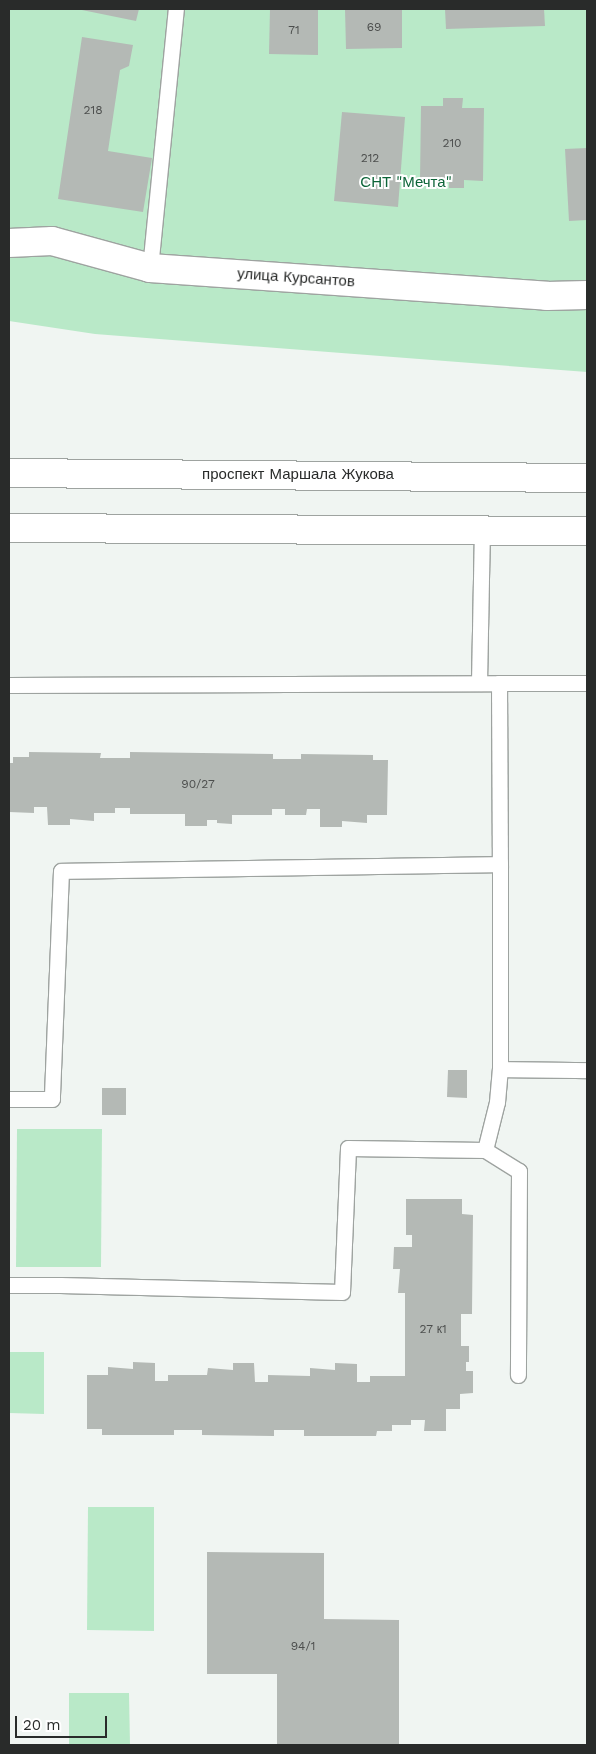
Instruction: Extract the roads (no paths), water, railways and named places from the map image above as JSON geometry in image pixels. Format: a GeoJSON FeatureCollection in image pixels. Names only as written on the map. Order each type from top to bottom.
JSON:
{"type":"FeatureCollection","features":[{"type":"Feature","properties":{"kind":"street","name":"улица Курсантов"},"geometry":{"type":"LineString","coordinates":[[9,243],[52,241],[150,268],[547,296],[587,295]]}},
{"type":"Feature","properties":{"kind":"street","name":"проспект Маршала Жукова"},"geometry":{"type":"LineString","coordinates":[[9,473],[587,478]]}},
{"type":"Feature","properties":{"kind":"street"},"geometry":{"type":"LineString","coordinates":[[9,528],[587,531]]}},
{"type":"Feature","properties":{"kind":"lane"},"geometry":{"type":"LineString","coordinates":[[150,268],[176,9]]}},
{"type":"Feature","properties":{"kind":"lane"},"geometry":{"type":"LineString","coordinates":[[479,683],[482,530]]}},
{"type":"Feature","properties":{"kind":"lane"},"geometry":{"type":"LineString","coordinates":[[485,1150],[497,1102],[500,1069],[499,682]]}},
{"type":"Feature","properties":{"kind":"lane"},"geometry":{"type":"LineString","coordinates":[[9,685],[587,683]]}},
{"type":"Feature","properties":{"kind":"lane"},"geometry":{"type":"LineString","coordinates":[[9,1099],[52,1099],[61,871],[500,864]]}},
{"type":"Feature","properties":{"kind":"lane"},"geometry":{"type":"LineString","coordinates":[[500,1069],[587,1070]]}},
{"type":"Feature","properties":{"kind":"lane"},"geometry":{"type":"LineString","coordinates":[[9,1286],[60,1284],[342,1292],[348,1148],[485,1150],[519,1171],[518,1375]]}},
{"type":"Feature","properties":{"kind":"park label","name":"СНТ \"Мечта\""},"geometry":{"type":"Point","coordinates":[406,183]}}]}
